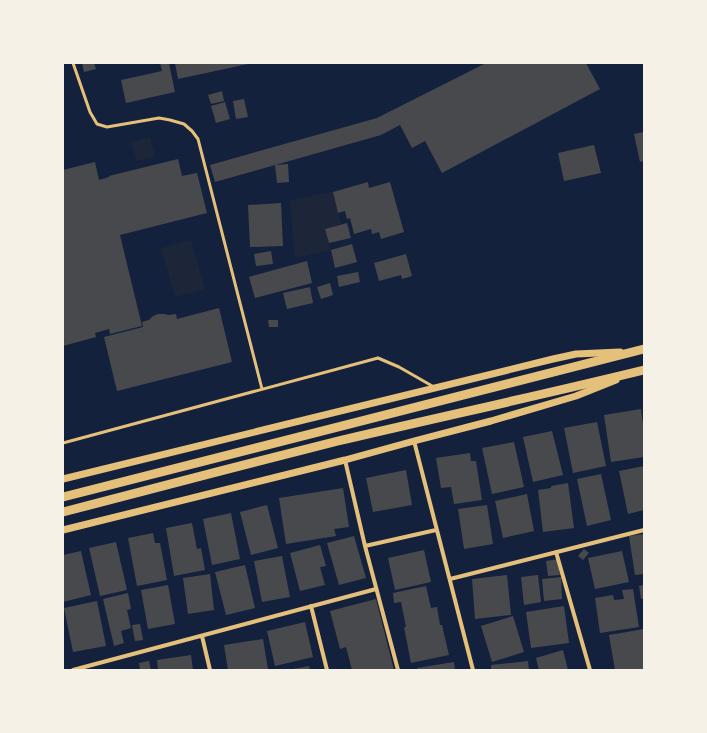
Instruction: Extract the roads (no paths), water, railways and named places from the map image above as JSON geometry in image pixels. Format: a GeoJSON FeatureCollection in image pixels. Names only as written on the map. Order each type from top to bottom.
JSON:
{"type":"FeatureCollection","features":[{"type":"Feature","properties":{"kind":"main road"},"geometry":{"type":"LineString","coordinates":[[63,497],[644,349]]}},
{"type":"Feature","properties":{"kind":"main road"},"geometry":{"type":"LineString","coordinates":[[63,512],[337,442],[640,371]]}},
{"type":"Feature","properties":{"kind":"street"},"geometry":{"type":"LineString","coordinates":[[63,479],[576,354],[632,352]]}},
{"type":"Feature","properties":{"kind":"street"},"geometry":{"type":"LineString","coordinates":[[63,530],[345,460],[414,440],[491,421],[576,396],[640,371]]}},
{"type":"Feature","properties":{"kind":"street"},"geometry":{"type":"LineString","coordinates":[[414,440],[473,670]]}},
{"type":"Feature","properties":{"kind":"street"},"geometry":{"type":"LineString","coordinates":[[345,460],[365,546],[398,670]]}},
{"type":"Feature","properties":{"kind":"street"},"geometry":{"type":"LineString","coordinates":[[365,546],[436,530]]}},
{"type":"Feature","properties":{"kind":"street"},"geometry":{"type":"LineString","coordinates":[[450,578],[644,530]]}},
{"type":"Feature","properties":{"kind":"street"},"geometry":{"type":"LineString","coordinates":[[556,552],[590,670]]}},
{"type":"Feature","properties":{"kind":"street"},"geometry":{"type":"LineString","coordinates":[[73,670],[92,668],[202,636],[376,589]]}},
{"type":"Feature","properties":{"kind":"street"},"geometry":{"type":"LineString","coordinates":[[311,606],[327,670]]}},
{"type":"Feature","properties":{"kind":"street"},"geometry":{"type":"LineString","coordinates":[[202,636],[210,670]]}},
{"type":"Feature","properties":{"kind":"lane"},"geometry":{"type":"LineString","coordinates":[[73,63],[90,112],[98,124],[107,127],[159,118],[184,124],[198,139],[262,389]]}},
{"type":"Feature","properties":{"kind":"lane"},"geometry":{"type":"LineString","coordinates":[[63,443],[378,358],[399,366],[435,388]]}}]}
